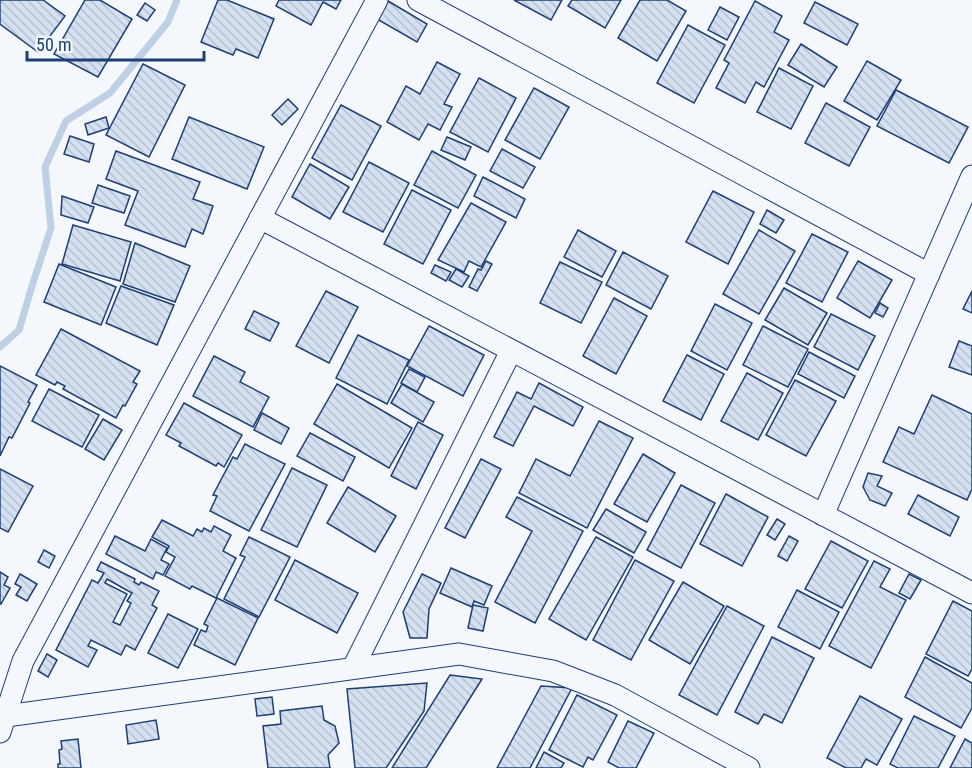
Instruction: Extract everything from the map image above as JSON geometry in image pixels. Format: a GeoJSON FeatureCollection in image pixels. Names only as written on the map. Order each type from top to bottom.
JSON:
{"type":"FeatureCollection","features":[{"type":"Feature","properties":{"kind":"street"},"geometry":{"type":"LineString","coordinates":[[377,0],[23,661],[2,720],[459,654],[553,671],[615,695],[749,768]]}},
{"type":"Feature","properties":{"kind":"street"},"geometry":{"type":"LineString","coordinates":[[418,0],[929,274]]}},
{"type":"Feature","properties":{"kind":"street"},"geometry":{"type":"LineString","coordinates":[[823,515],[972,176]]}},
{"type":"Feature","properties":{"kind":"street"},"geometry":{"type":"LineString","coordinates":[[260,218],[972,592]]}},
{"type":"Feature","properties":{"kind":"street"},"geometry":{"type":"LineString","coordinates":[[353,668],[511,351]]}},
{"type":"Feature","properties":{"kind":"building"},"geometry":{"type":"Polygon","coordinates":[[[0,0],[43,0],[65,16],[38,52],[0,24],[0,0]]]}},
{"type":"Feature","properties":{"kind":"building"},"geometry":{"type":"Polygon","coordinates":[[[85,0],[100,0],[132,19],[98,77],[54,54],[85,0]]]}},
{"type":"Feature","properties":{"kind":"building"},"geometry":{"type":"Polygon","coordinates":[[[218,0],[227,0],[274,19],[258,58],[236,49],[233,55],[201,42],[218,0]]]}},
{"type":"Feature","properties":{"kind":"building"},"geometry":{"type":"Polygon","coordinates":[[[279,0],[341,0],[336,9],[323,2],[311,25],[276,6],[279,0]]]}},
{"type":"Feature","properties":{"kind":"building"},"geometry":{"type":"Polygon","coordinates":[[[514,0],[562,0],[551,20],[514,0]]]}},
{"type":"Feature","properties":{"kind":"building"},"geometry":{"type":"Polygon","coordinates":[[[572,0],[621,0],[605,28],[568,6],[572,0]]]}},
{"type":"Feature","properties":{"kind":"building"},"geometry":{"type":"Polygon","coordinates":[[[640,0],[667,0],[686,11],[657,61],[618,38],[640,0]]]}},
{"type":"Feature","properties":{"kind":"building"},"geometry":{"type":"Polygon","coordinates":[[[388,1],[427,24],[417,42],[377,19],[388,1]]]}},
{"type":"Feature","properties":{"kind":"building"},"geometry":{"type":"Polygon","coordinates":[[[755,1],[782,16],[774,32],[789,40],[764,87],[756,82],[745,103],[716,88],[729,63],[724,60],[755,1]]]}},
{"type":"Feature","properties":{"kind":"building"},"geometry":{"type":"Polygon","coordinates":[[[815,2],[858,24],[847,45],[804,23],[815,2]]]}},
{"type":"Feature","properties":{"kind":"building"},"geometry":{"type":"Polygon","coordinates":[[[145,3],[155,10],[147,21],[137,15],[145,3]]]}},
{"type":"Feature","properties":{"kind":"building"},"geometry":{"type":"Polygon","coordinates":[[[720,7],[739,17],[727,40],[708,30],[720,7]]]}},
{"type":"Feature","properties":{"kind":"building"},"geometry":{"type":"Polygon","coordinates":[[[688,25],[725,45],[694,103],[657,83],[688,25]]]}},
{"type":"Feature","properties":{"kind":"building"},"geometry":{"type":"Polygon","coordinates":[[[801,44],[837,67],[824,87],[788,65],[801,44]]]}},
{"type":"Feature","properties":{"kind":"building"},"geometry":{"type":"Polygon","coordinates":[[[867,61],[901,80],[877,120],[844,101],[867,61]]]}},
{"type":"Feature","properties":{"kind":"building"},"geometry":{"type":"Polygon","coordinates":[[[437,62],[460,74],[444,104],[452,107],[440,130],[428,124],[419,140],[387,122],[406,86],[420,94],[437,62]]]}},
{"type":"Feature","properties":{"kind":"building"},"geometry":{"type":"Polygon","coordinates":[[[143,64],[185,85],[149,157],[106,135],[143,64]]]}},
{"type":"Feature","properties":{"kind":"building"},"geometry":{"type":"Polygon","coordinates":[[[779,68],[813,86],[791,129],[757,112],[779,68]]]}},
{"type":"Feature","properties":{"kind":"building"},"geometry":{"type":"Polygon","coordinates":[[[479,78],[516,98],[488,152],[450,132],[479,78]]]}},
{"type":"Feature","properties":{"kind":"building"},"geometry":{"type":"Polygon","coordinates":[[[534,88],[569,107],[540,159],[505,140],[534,88]]]}},
{"type":"Feature","properties":{"kind":"building"},"geometry":{"type":"Polygon","coordinates":[[[896,90],[968,127],[949,163],[877,126],[896,90]]]}},
{"type":"Feature","properties":{"kind":"building"},"geometry":{"type":"Polygon","coordinates":[[[288,99],[298,109],[282,125],[272,115],[288,99]]]}},
{"type":"Feature","properties":{"kind":"building"},"geometry":{"type":"Polygon","coordinates":[[[826,103],[870,127],[849,166],[805,143],[826,103]]]}},
{"type":"Feature","properties":{"kind":"building"},"geometry":{"type":"Polygon","coordinates":[[[341,105],[381,126],[352,180],[312,158],[341,105]]]}},
{"type":"Feature","properties":{"kind":"building"},"geometry":{"type":"Polygon","coordinates":[[[106,117],[109,128],[88,135],[85,124],[106,117]]]}},
{"type":"Feature","properties":{"kind":"building"},"geometry":{"type":"Polygon","coordinates":[[[189,117],[264,147],[247,189],[172,159],[189,117]]]}},
{"type":"Feature","properties":{"kind":"building"},"geometry":{"type":"Polygon","coordinates":[[[70,136],[94,144],[89,162],[64,154],[70,136]]]}},
{"type":"Feature","properties":{"kind":"building"},"geometry":{"type":"Polygon","coordinates":[[[447,137],[471,147],[465,160],[441,150],[447,137]]]}},
{"type":"Feature","properties":{"kind":"building"},"geometry":{"type":"Polygon","coordinates":[[[502,149],[535,167],[523,188],[490,171],[502,149]]]}},
{"type":"Feature","properties":{"kind":"building"},"geometry":{"type":"Polygon","coordinates":[[[116,151],[200,182],[193,199],[213,206],[203,234],[192,229],[185,247],[125,225],[138,191],[106,179],[116,151]]]}},
{"type":"Feature","properties":{"kind":"building"},"geometry":{"type":"Polygon","coordinates":[[[432,151],[476,175],[458,208],[414,185],[432,151]]]}},
{"type":"Feature","properties":{"kind":"building"},"geometry":{"type":"Polygon","coordinates":[[[369,162],[409,183],[383,232],[343,212],[369,162]]]}},
{"type":"Feature","properties":{"kind":"building"},"geometry":{"type":"Polygon","coordinates":[[[310,164],[349,187],[330,219],[292,197],[310,164]]]}},
{"type":"Feature","properties":{"kind":"building"},"geometry":{"type":"Polygon","coordinates":[[[483,177],[525,199],[516,218],[474,196],[483,177]]]}},
{"type":"Feature","properties":{"kind":"building"},"geometry":{"type":"Polygon","coordinates":[[[98,185],[130,196],[124,213],[92,203],[98,185]]]}},
{"type":"Feature","properties":{"kind":"building"},"geometry":{"type":"Polygon","coordinates":[[[412,190],[451,210],[423,264],[384,244],[412,190]]]}},
{"type":"Feature","properties":{"kind":"building"},"geometry":{"type":"Polygon","coordinates":[[[713,191],[754,212],[728,264],[686,242],[713,191]]]}},
{"type":"Feature","properties":{"kind":"building"},"geometry":{"type":"Polygon","coordinates":[[[62,196],[94,207],[88,223],[61,215],[62,196]]]}},
{"type":"Feature","properties":{"kind":"building"},"geometry":{"type":"Polygon","coordinates":[[[471,203],[506,222],[481,267],[469,261],[464,272],[438,260],[471,203]]]}},
{"type":"Feature","properties":{"kind":"building"},"geometry":{"type":"Polygon","coordinates":[[[767,210],[784,220],[776,233],[760,224],[767,210]]]}},
{"type":"Feature","properties":{"kind":"building"},"geometry":{"type":"Polygon","coordinates":[[[73,225],[131,242],[120,281],[62,264],[73,225]]]}},
{"type":"Feature","properties":{"kind":"building"},"geometry":{"type":"Polygon","coordinates":[[[578,230],[616,251],[602,277],[564,257],[578,230]]]}},
{"type":"Feature","properties":{"kind":"building"},"geometry":{"type":"Polygon","coordinates":[[[759,230],[795,251],[759,314],[723,294],[759,230]]]}},
{"type":"Feature","properties":{"kind":"building"},"geometry":{"type":"Polygon","coordinates":[[[812,234],[848,252],[822,302],[786,283],[812,234]]]}},
{"type":"Feature","properties":{"kind":"building"},"geometry":{"type":"Polygon","coordinates":[[[135,243],[190,266],[175,302],[123,284],[135,243]]]}},
{"type":"Feature","properties":{"kind":"building"},"geometry":{"type":"Polygon","coordinates":[[[623,252],[668,276],[651,309],[606,285],[623,252]]]}},
{"type":"Feature","properties":{"kind":"building"},"geometry":{"type":"Polygon","coordinates":[[[486,261],[492,264],[477,291],[469,287],[478,269],[481,270],[486,261]]]}},
{"type":"Feature","properties":{"kind":"building"},"geometry":{"type":"Polygon","coordinates":[[[858,261],[892,280],[870,318],[837,298],[858,261]]]}},
{"type":"Feature","properties":{"kind":"building"},"geometry":{"type":"Polygon","coordinates":[[[560,262],[602,282],[581,323],[540,303],[560,262]]]}},
{"type":"Feature","properties":{"kind":"building"},"geometry":{"type":"Polygon","coordinates":[[[59,264],[116,287],[101,325],[44,302],[59,264]]]}},
{"type":"Feature","properties":{"kind":"building"},"geometry":{"type":"Polygon","coordinates":[[[435,265],[451,272],[446,281],[431,273],[435,265]]]}},
{"type":"Feature","properties":{"kind":"building"},"geometry":{"type":"Polygon","coordinates":[[[456,269],[469,276],[462,287],[449,280],[456,269]]]}},
{"type":"Feature","properties":{"kind":"building"},"geometry":{"type":"Polygon","coordinates":[[[121,286],[174,305],[157,345],[106,323],[121,286]]]}},
{"type":"Feature","properties":{"kind":"building"},"geometry":{"type":"Polygon","coordinates":[[[784,288],[827,313],[808,345],[765,320],[784,288]]]}},
{"type":"Feature","properties":{"kind":"building"},"geometry":{"type":"Polygon","coordinates":[[[326,291],[358,307],[329,363],[296,346],[326,291]]]}},
{"type":"Feature","properties":{"kind":"building"},"geometry":{"type":"Polygon","coordinates":[[[972,291],[972,313],[963,309],[972,291]]]}},
{"type":"Feature","properties":{"kind":"building"},"geometry":{"type":"Polygon","coordinates":[[[614,298],[647,316],[616,374],[583,356],[614,298]]]}},
{"type":"Feature","properties":{"kind":"building"},"geometry":{"type":"Polygon","coordinates":[[[880,303],[888,308],[883,317],[875,313],[880,303]]]}},
{"type":"Feature","properties":{"kind":"building"},"geometry":{"type":"Polygon","coordinates":[[[715,304],[752,323],[727,370],[691,351],[715,304]]]}},
{"type":"Feature","properties":{"kind":"building"},"geometry":{"type":"Polygon","coordinates":[[[254,311],[279,323],[270,341],[245,329],[254,311]]]}},
{"type":"Feature","properties":{"kind":"building"},"geometry":{"type":"Polygon","coordinates":[[[831,314],[875,336],[858,370],[814,347],[831,314]]]}},
{"type":"Feature","properties":{"kind":"building"},"geometry":{"type":"Polygon","coordinates":[[[429,326],[484,355],[463,396],[407,366],[429,326]]]}},
{"type":"Feature","properties":{"kind":"building"},"geometry":{"type":"Polygon","coordinates":[[[763,326],[808,349],[788,387],[743,365],[763,326]]]}},
{"type":"Feature","properties":{"kind":"building"},"geometry":{"type":"Polygon","coordinates":[[[61,329],[140,371],[133,382],[137,384],[116,418],[63,389],[65,386],[57,382],[55,385],[36,375],[61,329]]]}},
{"type":"Feature","properties":{"kind":"building"},"geometry":{"type":"Polygon","coordinates":[[[358,335],[409,360],[387,404],[336,378],[358,335]]]}},
{"type":"Feature","properties":{"kind":"building"},"geometry":{"type":"Polygon","coordinates":[[[959,341],[972,346],[972,375],[949,367],[959,341]]]}},
{"type":"Feature","properties":{"kind":"building"},"geometry":{"type":"Polygon","coordinates":[[[809,352],[855,376],[844,398],[798,374],[809,352]]]}},
{"type":"Feature","properties":{"kind":"building"},"geometry":{"type":"Polygon","coordinates":[[[687,355],[724,374],[701,420],[663,401],[687,355]]]}},
{"type":"Feature","properties":{"kind":"building"},"geometry":{"type":"Polygon","coordinates":[[[214,356],[245,372],[240,382],[269,397],[253,427],[193,396],[214,356]]]}},
{"type":"Feature","properties":{"kind":"building"},"geometry":{"type":"Polygon","coordinates":[[[0,366],[37,385],[12,438],[9,437],[0,456],[0,366]]]}},
{"type":"Feature","properties":{"kind":"building"},"geometry":{"type":"Polygon","coordinates":[[[409,369],[425,377],[417,392],[401,383],[409,369]]]}},
{"type":"Feature","properties":{"kind":"building"},"geometry":{"type":"Polygon","coordinates":[[[747,373],[783,393],[758,440],[721,421],[747,373]]]}},
{"type":"Feature","properties":{"kind":"building"},"geometry":{"type":"Polygon","coordinates":[[[795,380],[836,401],[806,456],[766,435],[795,380]]]}},
{"type":"Feature","properties":{"kind":"building"},"geometry":{"type":"Polygon","coordinates":[[[539,383],[583,407],[573,426],[534,406],[513,446],[494,437],[517,392],[531,399],[539,383]]]}},
{"type":"Feature","properties":{"kind":"building"},"geometry":{"type":"Polygon","coordinates":[[[337,384],[412,428],[389,468],[314,424],[337,384]]]}},
{"type":"Feature","properties":{"kind":"building"},"geometry":{"type":"Polygon","coordinates":[[[402,384],[434,402],[423,422],[391,403],[402,384]]]}},
{"type":"Feature","properties":{"kind":"building"},"geometry":{"type":"Polygon","coordinates":[[[49,389],[99,415],[82,447],[32,421],[49,389]]]}},
{"type":"Feature","properties":{"kind":"building"},"geometry":{"type":"Polygon","coordinates":[[[932,395],[972,414],[972,489],[967,500],[883,462],[899,427],[914,434],[932,395]]]}},
{"type":"Feature","properties":{"kind":"building"},"geometry":{"type":"Polygon","coordinates":[[[184,403],[242,435],[224,467],[218,463],[216,466],[179,446],[181,443],[166,435],[184,403]]]}},
{"type":"Feature","properties":{"kind":"building"},"geometry":{"type":"Polygon","coordinates":[[[262,413],[289,428],[281,444],[254,430],[262,413]]]}},
{"type":"Feature","properties":{"kind":"building"},"geometry":{"type":"Polygon","coordinates":[[[103,419],[122,430],[104,460],[85,449],[103,419]]]}},
{"type":"Feature","properties":{"kind":"building"},"geometry":{"type":"Polygon","coordinates":[[[599,421],[633,438],[587,528],[519,493],[536,459],[570,476],[599,421]]]}},
{"type":"Feature","properties":{"kind":"building"},"geometry":{"type":"Polygon","coordinates":[[[418,422],[443,435],[416,489],[391,476],[418,422]]]}},
{"type":"Feature","properties":{"kind":"building"},"geometry":{"type":"Polygon","coordinates":[[[310,433],[355,457],[343,481],[297,456],[310,433]]]}},
{"type":"Feature","properties":{"kind":"building"},"geometry":{"type":"Polygon","coordinates":[[[245,444],[285,464],[249,531],[210,511],[217,496],[213,495],[233,457],[237,459],[245,444]]]}},
{"type":"Feature","properties":{"kind":"building"},"geometry":{"type":"Polygon","coordinates":[[[643,454],[675,473],[647,522],[614,504],[643,454]]]}},
{"type":"Feature","properties":{"kind":"building"},"geometry":{"type":"Polygon","coordinates":[[[481,459],[501,469],[465,538],[445,528],[481,459]]]}},
{"type":"Feature","properties":{"kind":"building"},"geometry":{"type":"Polygon","coordinates":[[[292,468],[327,485],[297,547],[261,530],[292,468]]]}},
{"type":"Feature","properties":{"kind":"building"},"geometry":{"type":"Polygon","coordinates":[[[0,469],[33,486],[8,532],[0,528],[0,469]]]}},
{"type":"Feature","properties":{"kind":"building"},"geometry":{"type":"Polygon","coordinates":[[[868,473],[882,476],[877,486],[892,493],[885,506],[870,500],[863,487],[868,473]]]}},
{"type":"Feature","properties":{"kind":"building"},"geometry":{"type":"Polygon","coordinates":[[[681,485],[715,503],[681,568],[647,550],[681,485]]]}},
{"type":"Feature","properties":{"kind":"building"},"geometry":{"type":"Polygon","coordinates":[[[348,487],[396,516],[375,552],[327,523],[348,487]]]}},
{"type":"Feature","properties":{"kind":"building"},"geometry":{"type":"Polygon","coordinates":[[[726,494],[768,517],[742,566],[700,544],[726,494]]]}},
{"type":"Feature","properties":{"kind":"building"},"geometry":{"type":"Polygon","coordinates":[[[918,495],[959,517],[950,536],[908,514],[918,495]]]}},
{"type":"Feature","properties":{"kind":"building"},"geometry":{"type":"Polygon","coordinates":[[[517,497],[583,531],[535,623],[495,602],[532,531],[506,517],[517,497]]]}},
{"type":"Feature","properties":{"kind":"building"},"geometry":{"type":"Polygon","coordinates":[[[606,509],[646,532],[634,553],[593,530],[606,509]]]}},
{"type":"Feature","properties":{"kind":"building"},"geometry":{"type":"Polygon","coordinates":[[[777,519],[785,524],[775,540],[767,535],[777,519]]]}},
{"type":"Feature","properties":{"kind":"building"},"geometry":{"type":"Polygon","coordinates":[[[162,520],[193,536],[197,529],[202,532],[204,528],[211,532],[214,526],[231,535],[223,551],[236,558],[216,598],[192,586],[190,589],[165,576],[175,557],[166,552],[169,546],[152,537],[162,520]]]}},
{"type":"Feature","properties":{"kind":"building"},"geometry":{"type":"Polygon","coordinates":[[[115,536],[145,551],[151,539],[167,548],[161,560],[169,564],[163,575],[156,572],[153,579],[106,554],[115,536]]]}},
{"type":"Feature","properties":{"kind":"building"},"geometry":{"type":"Polygon","coordinates":[[[789,536],[798,541],[787,561],[778,556],[789,536]]]}},
{"type":"Feature","properties":{"kind":"building"},"geometry":{"type":"Polygon","coordinates":[[[249,537],[290,557],[259,617],[224,599],[245,557],[240,555],[249,537]]]}},
{"type":"Feature","properties":{"kind":"building"},"geometry":{"type":"Polygon","coordinates":[[[596,537],[633,557],[586,640],[549,619],[596,537]]]}},
{"type":"Feature","properties":{"kind":"building"},"geometry":{"type":"Polygon","coordinates":[[[831,541],[868,561],[842,608],[805,589],[831,541]]]}},
{"type":"Feature","properties":{"kind":"building"},"geometry":{"type":"Polygon","coordinates":[[[44,550],[55,556],[49,568],[38,562],[44,550]]]}},
{"type":"Feature","properties":{"kind":"building"},"geometry":{"type":"Polygon","coordinates":[[[295,560],[358,593],[337,633],[275,600],[295,560]]]}},
{"type":"Feature","properties":{"kind":"building"},"geometry":{"type":"Polygon","coordinates":[[[635,560],[674,581],[631,660],[593,640],[635,560]]]}},
{"type":"Feature","properties":{"kind":"building"},"geometry":{"type":"Polygon","coordinates":[[[874,561],[890,569],[880,587],[906,600],[871,668],[829,646],[874,561]]]}},
{"type":"Feature","properties":{"kind":"building"},"geometry":{"type":"Polygon","coordinates":[[[101,562],[135,579],[134,582],[139,585],[141,582],[159,591],[152,605],[157,608],[135,650],[126,645],[121,655],[91,640],[88,646],[97,650],[88,667],[56,650],[92,580],[98,583],[104,573],[97,570],[101,562]],[[107,579],[105,583],[127,594],[113,622],[120,625],[131,603],[127,601],[132,593],[107,579]]]}},
{"type":"Feature","properties":{"kind":"building"},"geometry":{"type":"Polygon","coordinates":[[[451,568],[492,586],[484,605],[474,601],[472,607],[440,593],[451,568]]]}},
{"type":"Feature","properties":{"kind":"building"},"geometry":{"type":"Polygon","coordinates":[[[0,572],[8,577],[4,585],[10,588],[1,604],[0,604],[0,572]]]}},
{"type":"Feature","properties":{"kind":"building"},"geometry":{"type":"Polygon","coordinates":[[[20,574],[37,584],[27,601],[16,595],[21,587],[15,584],[20,574]]]}},
{"type":"Feature","properties":{"kind":"building"},"geometry":{"type":"Polygon","coordinates":[[[422,574],[441,583],[429,609],[427,638],[410,638],[403,612],[422,574]]]}},
{"type":"Feature","properties":{"kind":"building"},"geometry":{"type":"Polygon","coordinates":[[[909,574],[921,580],[910,599],[899,593],[909,574]]]}},
{"type":"Feature","properties":{"kind":"building"},"geometry":{"type":"Polygon","coordinates":[[[683,582],[724,606],[690,664],[649,640],[683,582]]]}},
{"type":"Feature","properties":{"kind":"building"},"geometry":{"type":"Polygon","coordinates":[[[797,590],[839,612],[820,649],[778,627],[797,590]]]}},
{"type":"Feature","properties":{"kind":"building"},"geometry":{"type":"Polygon","coordinates":[[[217,598],[258,618],[235,665],[194,645],[201,630],[206,632],[208,626],[204,624],[217,598]]]}},
{"type":"Feature","properties":{"kind":"building"},"geometry":{"type":"Polygon","coordinates":[[[953,601],[972,611],[972,669],[968,676],[926,654],[953,601]]]}},
{"type":"Feature","properties":{"kind":"building"},"geometry":{"type":"Polygon","coordinates":[[[473,605],[488,608],[483,631],[468,628],[473,605]]]}},
{"type":"Feature","properties":{"kind":"building"},"geometry":{"type":"Polygon","coordinates":[[[727,606],[764,626],[717,715],[679,695],[727,606]]]}},
{"type":"Feature","properties":{"kind":"building"},"geometry":{"type":"Polygon","coordinates":[[[168,614],[198,629],[178,668],[148,653],[168,614]]]}},
{"type":"Feature","properties":{"kind":"building"},"geometry":{"type":"Polygon","coordinates":[[[772,637],[814,658],[782,723],[764,714],[758,724],[735,712],[772,637]]]}},
{"type":"Feature","properties":{"kind":"building"},"geometry":{"type":"Polygon","coordinates":[[[47,654],[57,660],[48,677],[38,671],[47,654]]]}},
{"type":"Feature","properties":{"kind":"building"},"geometry":{"type":"Polygon","coordinates":[[[925,657],[972,683],[972,708],[961,728],[905,697],[925,657]]]}},
{"type":"Feature","properties":{"kind":"building"},"geometry":{"type":"Polygon","coordinates":[[[450,675],[482,679],[426,768],[392,768],[450,675]]]}},
{"type":"Feature","properties":{"kind":"building"},"geometry":{"type":"Polygon","coordinates":[[[427,683],[424,711],[386,768],[355,768],[347,689],[427,683]]]}},
{"type":"Feature","properties":{"kind":"building"},"geometry":{"type":"Polygon","coordinates":[[[541,686],[572,688],[530,768],[497,768],[541,686]]]}},
{"type":"Feature","properties":{"kind":"building"},"geometry":{"type":"Polygon","coordinates":[[[577,695],[617,715],[593,760],[588,757],[583,767],[549,750],[577,695]]]}},
{"type":"Feature","properties":{"kind":"building"},"geometry":{"type":"Polygon","coordinates":[[[860,696],[902,719],[877,765],[866,759],[861,768],[846,768],[827,758],[860,696]]]}},
{"type":"Feature","properties":{"kind":"building"},"geometry":{"type":"Polygon","coordinates":[[[272,697],[274,714],[257,716],[255,699],[272,697]]]}},
{"type":"Feature","properties":{"kind":"building"},"geometry":{"type":"Polygon","coordinates":[[[322,706],[324,720],[335,726],[339,743],[328,755],[330,768],[268,768],[263,726],[281,724],[280,711],[322,706]]]}},
{"type":"Feature","properties":{"kind":"building"},"geometry":{"type":"Polygon","coordinates":[[[914,716],[955,736],[938,768],[898,768],[890,764],[914,716]]]}},
{"type":"Feature","properties":{"kind":"building"},"geometry":{"type":"Polygon","coordinates":[[[156,720],[159,739],[128,744],[126,725],[156,720]]]}},
{"type":"Feature","properties":{"kind":"building"},"geometry":{"type":"Polygon","coordinates":[[[628,721],[654,733],[636,768],[619,768],[608,762],[628,721]]]}},
{"type":"Feature","properties":{"kind":"building"},"geometry":{"type":"Polygon","coordinates":[[[78,739],[81,768],[58,768],[59,750],[62,749],[61,741],[78,739]]]}},
{"type":"Feature","properties":{"kind":"building"},"geometry":{"type":"Polygon","coordinates":[[[965,739],[972,743],[972,768],[950,768],[965,739]]]}},
{"type":"Feature","properties":{"kind":"building"},"geometry":{"type":"Polygon","coordinates":[[[544,752],[564,763],[561,768],[536,768],[544,752]]]}},
{"type":"Feature","properties":{"kind":"waterway"},"geometry":{"type":"LineString","coordinates":[[0,347],[19,330],[51,228],[45,167],[66,121],[110,93],[168,22],[177,0]]}}]}
